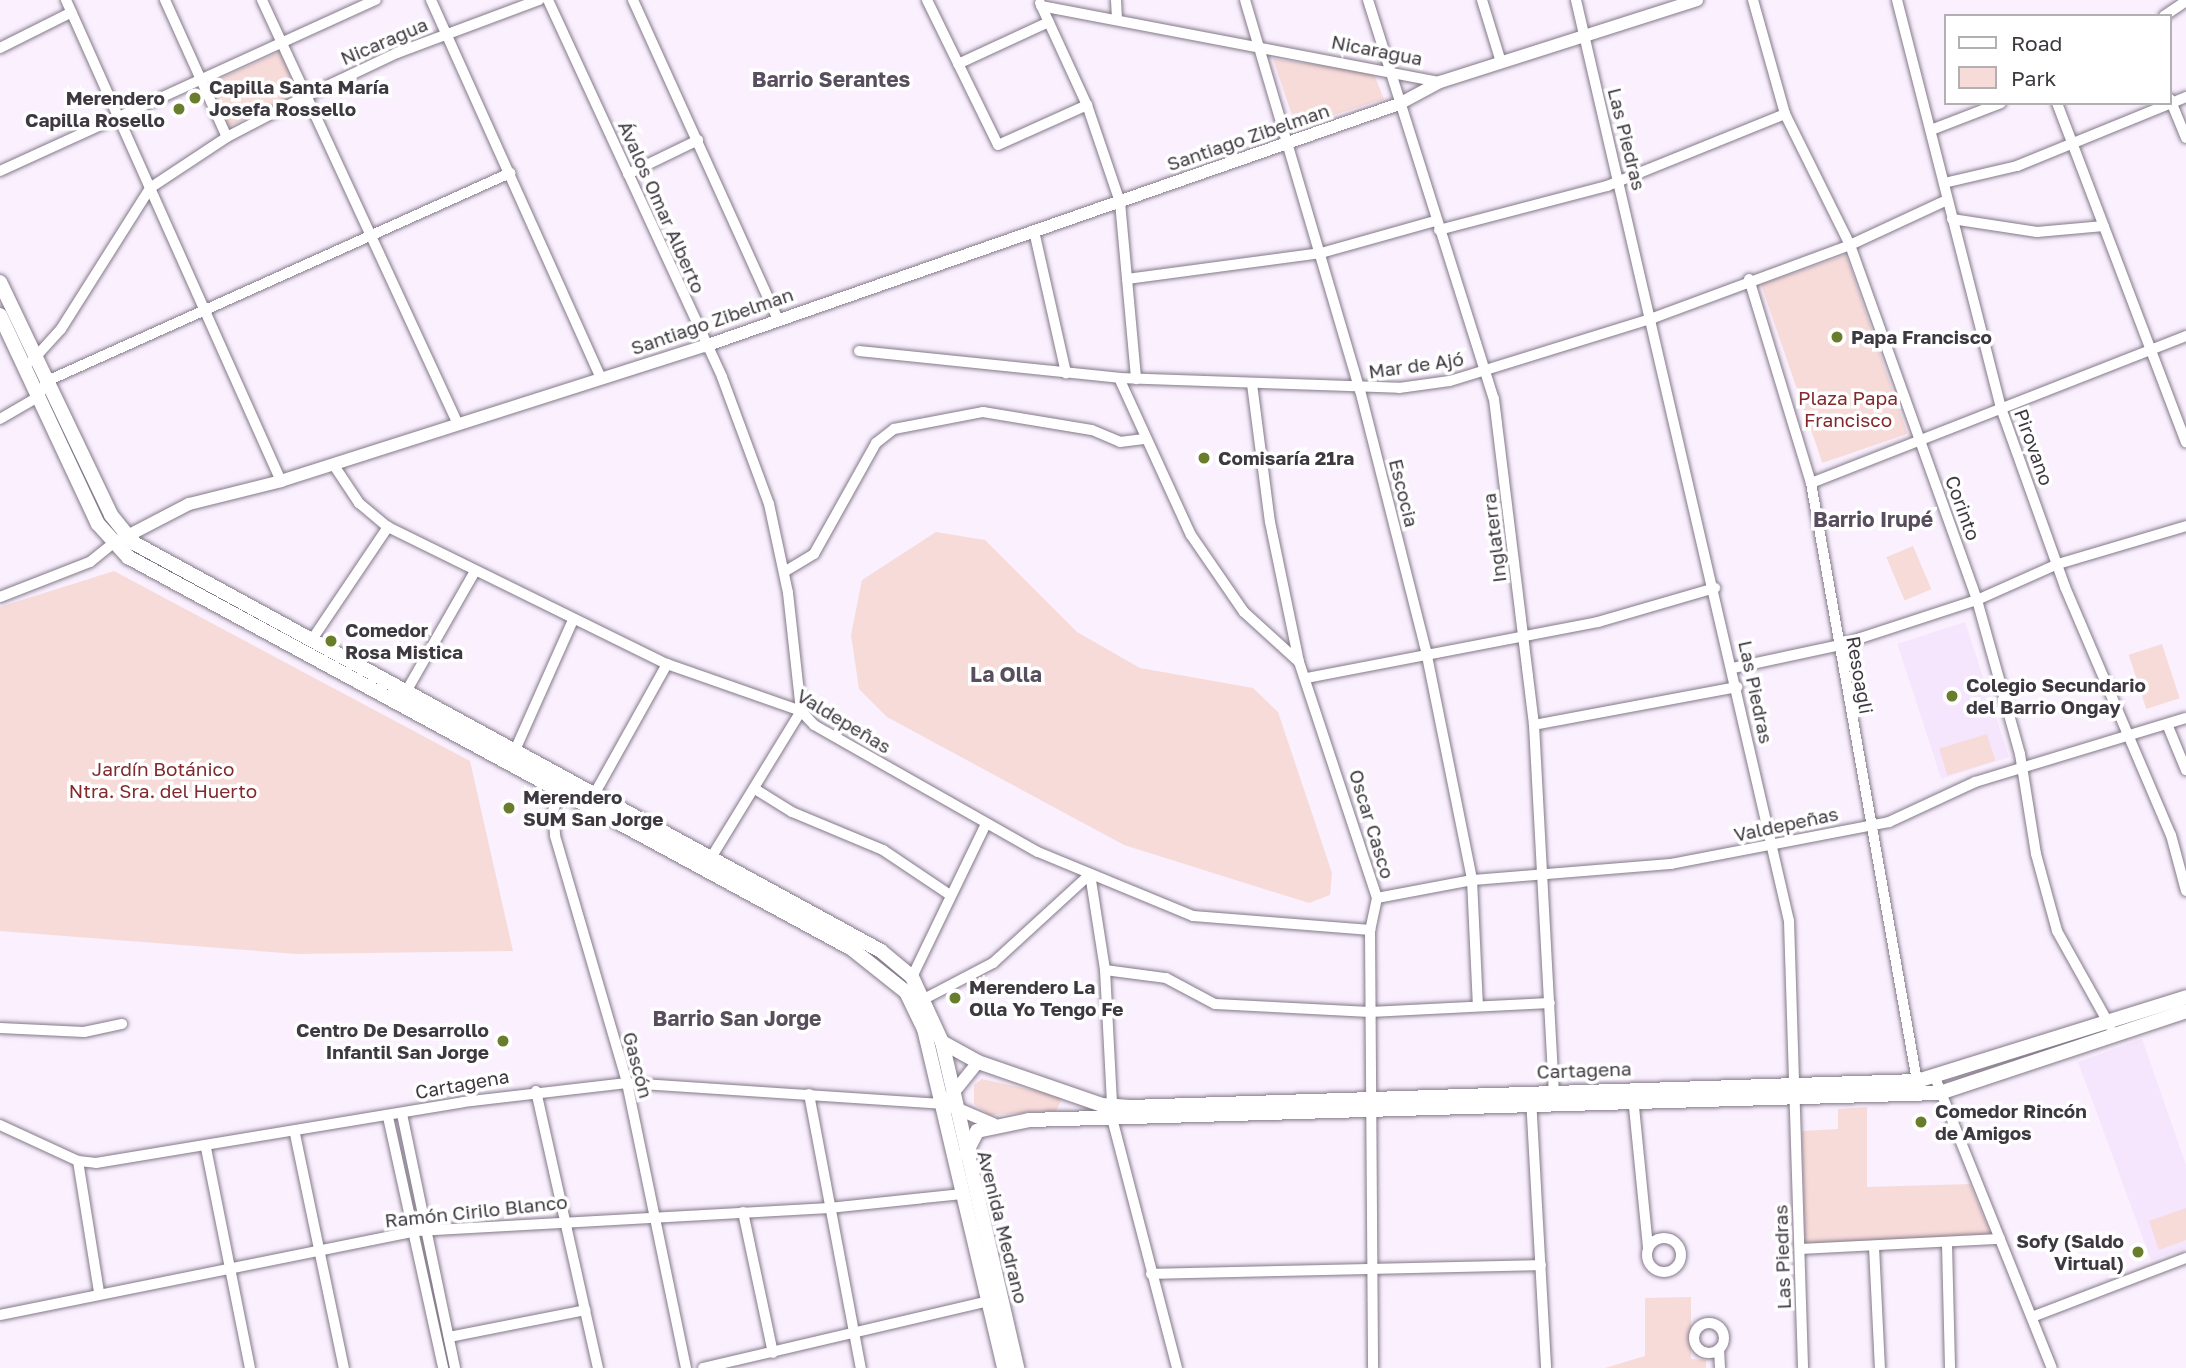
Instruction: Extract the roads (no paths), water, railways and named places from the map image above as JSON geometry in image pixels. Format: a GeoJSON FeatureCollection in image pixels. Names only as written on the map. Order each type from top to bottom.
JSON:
{"type":"FeatureCollection","features":[{"type":"Feature","properties":{"kind":"main road"},"geometry":{"type":"LineString","coordinates":[[0,282],[30,362],[38,397],[112,544],[384,696],[564,783]]}},
{"type":"Feature","properties":{"kind":"main road"},"geometry":{"type":"LineString","coordinates":[[0,315],[30,362],[47,381],[125,533],[156,558],[516,748],[564,783]]}},
{"type":"Feature","properties":{"kind":"main road"},"geometry":{"type":"LineString","coordinates":[[384,696],[392,683]]}},
{"type":"Feature","properties":{"kind":"main road","name":"Avenida Medrano"},"geometry":{"type":"LineString","coordinates":[[564,783],[596,793],[881,951],[912,977],[926,998],[942,1042],[956,1100],[965,1158],[995,1300],[1004,1368]]}},
{"type":"Feature","properties":{"kind":"main road","name":"Avenida Medrano"},"geometry":{"type":"LineString","coordinates":[[564,783],[887,973],[918,1011],[962,1194],[1017,1368]]}},
{"type":"Feature","properties":{"kind":"main road","name":"Cartagena"},"geometry":{"type":"LineString","coordinates":[[1793,1088],[1938,1087],[2111,1028],[2186,997]]}},
{"type":"Feature","properties":{"kind":"main road","name":"Cartagena"},"geometry":{"type":"LineString","coordinates":[[2111,1028],[2186,1011]]}},
{"type":"Feature","properties":{"kind":"main road","name":"Cartagena"},"geometry":{"type":"LineString","coordinates":[[942,1042],[978,1062],[1116,1106],[1369,1104],[1917,1081],[1938,1087]]}},
{"type":"Feature","properties":{"kind":"main road"},"geometry":{"type":"LineString","coordinates":[[1060,1119],[1069,1107],[1063,1090]]}},
{"type":"Feature","properties":{"kind":"main road","name":"Cartagena"},"geometry":{"type":"LineString","coordinates":[[1531,1098],[1554,1091],[1633,1094]]}},
{"type":"Feature","properties":{"kind":"main road","name":"Cartagena"},"geometry":{"type":"LineString","coordinates":[[993,1124],[1060,1119],[1113,1122],[1369,1104]]}},
{"type":"Feature","properties":{"kind":"main road"},"geometry":{"type":"LineString","coordinates":[[965,1158],[972,1137],[993,1124]]}},
{"type":"Feature","properties":{"kind":"street"},"geometry":{"type":"LineString","coordinates":[[66,0],[202,310],[281,481]]}},
{"type":"Feature","properties":{"kind":"street"},"geometry":{"type":"LineString","coordinates":[[165,0],[226,137]]}},
{"type":"Feature","properties":{"kind":"street"},"geometry":{"type":"LineString","coordinates":[[262,0],[304,97],[457,422]]}},
{"type":"Feature","properties":{"kind":"street"},"geometry":{"type":"LineString","coordinates":[[0,171],[281,44],[363,3],[376,0]]}},
{"type":"Feature","properties":{"kind":"street"},"geometry":{"type":"LineString","coordinates":[[431,0],[601,378]]}},
{"type":"Feature","properties":{"kind":"street","name":"Nicaragua"},"geometry":{"type":"LineString","coordinates":[[30,362],[150,188],[226,137],[304,97],[447,35],[539,0]]}},
{"type":"Feature","properties":{"kind":"street","name":"Ávalos Omar Alberto"},"geometry":{"type":"LineString","coordinates":[[548,0],[752,451],[784,572],[801,711]]}},
{"type":"Feature","properties":{"kind":"street"},"geometry":{"type":"LineString","coordinates":[[633,0],[778,320]]}},
{"type":"Feature","properties":{"kind":"street"},"geometry":{"type":"LineString","coordinates":[[927,0],[998,145],[1087,105]]}},
{"type":"Feature","properties":{"kind":"street"},"geometry":{"type":"LineString","coordinates":[[1116,0],[1117,20]]}},
{"type":"Feature","properties":{"kind":"street","name":"Escocia"},"geometry":{"type":"LineString","coordinates":[[1245,0],[1360,390],[1426,651],[1472,880],[1478,1006]]}},
{"type":"Feature","properties":{"kind":"street","name":"Inglaterra"},"geometry":{"type":"LineString","coordinates":[[1368,0],[1437,225],[1488,370],[1534,725],[1554,1091]]}},
{"type":"Feature","properties":{"kind":"street"},"geometry":{"type":"LineString","coordinates":[[1482,0],[1501,62]]}},
{"type":"Feature","properties":{"kind":"street","name":"Las Piedras"},"geometry":{"type":"LineString","coordinates":[[1576,0],[1582,36],[1653,318],[1789,921],[1803,1368]]}},
{"type":"Feature","properties":{"kind":"street","name":"Nicaragua"},"geometry":{"type":"LineString","coordinates":[[1040,3],[1440,82],[1697,0]]}},
{"type":"Feature","properties":{"kind":"street","name":"Corinto"},"geometry":{"type":"LineString","coordinates":[[1753,0],[1785,114],[1850,245],[1977,600],[2022,766],[2036,854],[2057,931],[2111,1028]]}},
{"type":"Feature","properties":{"kind":"street","name":"Pirovano"},"geometry":{"type":"LineString","coordinates":[[1897,0],[2002,411],[2058,564],[2130,736],[2186,890]]}},
{"type":"Feature","properties":{"kind":"street"},"geometry":{"type":"LineString","coordinates":[[2167,14],[2186,1]]}},
{"type":"Feature","properties":{"kind":"street"},"geometry":{"type":"LineString","coordinates":[[1040,3],[1087,105],[1120,202],[1136,379]]}},
{"type":"Feature","properties":{"kind":"street"},"geometry":{"type":"LineString","coordinates":[[0,48],[72,12]]}},
{"type":"Feature","properties":{"kind":"street"},"geometry":{"type":"LineString","coordinates":[[958,64],[1049,22]]}},
{"type":"Feature","properties":{"kind":"street","name":"Santiago Zibelman"},"geometry":{"type":"LineString","coordinates":[[0,597],[90,562],[125,533],[189,504],[281,481],[457,422],[705,346],[1399,104],[1440,82]]}},
{"type":"Feature","properties":{"kind":"street"},"geometry":{"type":"LineString","coordinates":[[2172,103],[2186,138]]}},
{"type":"Feature","properties":{"kind":"street"},"geometry":{"type":"LineString","coordinates":[[1931,130],[1996,105]]}},
{"type":"Feature","properties":{"kind":"street"},"geometry":{"type":"LineString","coordinates":[[2058,105],[2186,442]]}},
{"type":"Feature","properties":{"kind":"street"},"geometry":{"type":"LineString","coordinates":[[1944,183],[2017,166],[2162,105]]}},
{"type":"Feature","properties":{"kind":"street"},"geometry":{"type":"LineString","coordinates":[[1127,279],[1321,253],[1620,181],[1785,114]]}},
{"type":"Feature","properties":{"kind":"street"},"geometry":{"type":"LineString","coordinates":[[628,174],[698,140]]}},
{"type":"Feature","properties":{"kind":"street"},"geometry":{"type":"LineString","coordinates":[[0,419],[38,397],[47,381],[510,173]]}},
{"type":"Feature","properties":{"kind":"street","name":"Mar de Ajó"},"geometry":{"type":"LineString","coordinates":[[859,351],[1119,378],[1360,390],[1488,370],[1653,318],[1749,279],[1850,245],[1947,200]]}},
{"type":"Feature","properties":{"kind":"street"},"geometry":{"type":"LineString","coordinates":[[1952,219],[2037,232],[2104,226]]}},
{"type":"Feature","properties":{"kind":"street"},"geometry":{"type":"LineString","coordinates":[[1034,231],[1066,373]]}},
{"type":"Feature","properties":{"kind":"street","name":"Resoagli"},"geometry":{"type":"LineString","coordinates":[[1749,279],[1811,484],[1836,646],[1917,1081]]}},
{"type":"Feature","properties":{"kind":"street"},"geometry":{"type":"LineString","coordinates":[[1811,484],[2002,411],[2186,336]]}},
{"type":"Feature","properties":{"kind":"street"},"geometry":{"type":"LineString","coordinates":[[1119,378],[1191,535],[1244,612],[1299,662]]}},
{"type":"Feature","properties":{"kind":"street","name":"Oscar Casco"},"geometry":{"type":"LineString","coordinates":[[1252,384],[1270,522],[1299,662],[1307,677],[1377,898],[1370,930],[1369,1269],[1373,1368]]}},
{"type":"Feature","properties":{"kind":"street"},"geometry":{"type":"LineString","coordinates":[[784,572],[814,554],[876,443],[894,429],[983,412],[1092,430],[1120,442],[1146,439]]}},
{"type":"Feature","properties":{"kind":"street","name":"Valdepeñas"},"geometry":{"type":"LineString","coordinates":[[333,464],[359,503],[388,527],[474,573],[667,664],[801,711],[814,725],[986,824],[1090,874],[1221,922],[1370,930]]}},
{"type":"Feature","properties":{"kind":"street"},"geometry":{"type":"LineString","coordinates":[[1733,668],[1836,646],[1977,600],[2058,564],[2186,526]]}},
{"type":"Feature","properties":{"kind":"street"},"geometry":{"type":"LineString","coordinates":[[312,641],[388,527]]}},
{"type":"Feature","properties":{"kind":"street"},"geometry":{"type":"LineString","coordinates":[[407,690],[474,573]]}},
{"type":"Feature","properties":{"kind":"street"},"geometry":{"type":"LineString","coordinates":[[1307,677],[1426,651],[1598,622],[1715,588]]}},
{"type":"Feature","properties":{"kind":"street"},"geometry":{"type":"LineString","coordinates":[[516,748],[573,620]]}},
{"type":"Feature","properties":{"kind":"street"},"geometry":{"type":"LineString","coordinates":[[596,793],[667,664]]}},
{"type":"Feature","properties":{"kind":"street"},"geometry":{"type":"LineString","coordinates":[[1534,725],[1737,687]]}},
{"type":"Feature","properties":{"kind":"street"},"geometry":{"type":"LineString","coordinates":[[712,858],[801,711]]}},
{"type":"Feature","properties":{"kind":"street","name":"Valdepeñas"},"geometry":{"type":"LineString","coordinates":[[1377,898],[1472,880],[1671,864],[1773,846],[1903,817],[2022,766],[2186,718]]}},
{"type":"Feature","properties":{"kind":"street"},"geometry":{"type":"LineString","coordinates":[[2168,724],[2186,770]]}},
{"type":"Feature","properties":{"kind":"street","name":"Gascón"},"geometry":{"type":"LineString","coordinates":[[564,783],[555,836],[627,1083],[686,1368]]}},
{"type":"Feature","properties":{"kind":"street"},"geometry":{"type":"LineString","coordinates":[[755,789],[792,813],[883,850],[950,895]]}},
{"type":"Feature","properties":{"kind":"street"},"geometry":{"type":"LineString","coordinates":[[912,977],[986,824]]}},
{"type":"Feature","properties":{"kind":"street"},"geometry":{"type":"LineString","coordinates":[[1090,874],[1105,970],[1116,1106],[1113,1122],[1177,1368]]}},
{"type":"Feature","properties":{"kind":"street"},"geometry":{"type":"LineString","coordinates":[[926,998],[993,963],[1090,874]]}},
{"type":"Feature","properties":{"kind":"street"},"geometry":{"type":"LineString","coordinates":[[1105,970],[1166,978],[1204,1002],[1370,1012],[1550,1003]]}},
{"type":"Feature","properties":{"kind":"street"},"geometry":{"type":"LineString","coordinates":[[0,1028],[85,1032],[122,1024]]}},
{"type":"Feature","properties":{"kind":"street"},"geometry":{"type":"LineString","coordinates":[[941,1104],[956,1100],[978,1062]]}},
{"type":"Feature","properties":{"kind":"street","name":"Cartagena"},"geometry":{"type":"LineString","coordinates":[[78,1161],[206,1148],[536,1091],[627,1083],[941,1104]]}},
{"type":"Feature","properties":{"kind":"street"},"geometry":{"type":"LineString","coordinates":[[1938,1087],[2052,1368]]}},
{"type":"Feature","properties":{"kind":"street"},"geometry":{"type":"LineString","coordinates":[[536,1091],[598,1368]]}},
{"type":"Feature","properties":{"kind":"street"},"geometry":{"type":"LineString","coordinates":[[809,1094],[861,1368]]}},
{"type":"Feature","properties":{"kind":"street"},"geometry":{"type":"LineString","coordinates":[[1633,1094],[1648,1248]]}},
{"type":"Feature","properties":{"kind":"street"},"geometry":{"type":"LineString","coordinates":[[1531,1098],[1546,1368]]}},
{"type":"Feature","properties":{"kind":"street"},"geometry":{"type":"LineString","coordinates":[[956,1100],[993,1124]]}},
{"type":"Feature","properties":{"kind":"street"},"geometry":{"type":"LineString","coordinates":[[402,1114],[455,1368]]}},
{"type":"Feature","properties":{"kind":"street"},"geometry":{"type":"LineString","coordinates":[[388,1117],[443,1368]]}},
{"type":"Feature","properties":{"kind":"street"},"geometry":{"type":"LineString","coordinates":[[0,1125],[78,1161],[99,1292]]}},
{"type":"Feature","properties":{"kind":"street"},"geometry":{"type":"LineString","coordinates":[[295,1134],[344,1368]]}},
{"type":"Feature","properties":{"kind":"street"},"geometry":{"type":"LineString","coordinates":[[206,1148],[250,1368]]}},
{"type":"Feature","properties":{"kind":"street","name":"Ramón Cirilo Blanco"},"geometry":{"type":"LineString","coordinates":[[0,1315],[99,1292],[426,1230],[652,1213],[829,1208],[962,1194]]}},
{"type":"Feature","properties":{"kind":"street"},"geometry":{"type":"LineString","coordinates":[[743,1212],[773,1353]]}},
{"type":"Feature","properties":{"kind":"street"},"geometry":{"type":"LineString","coordinates":[[1800,1249],[1947,1244],[2000,1239]]}},
{"type":"Feature","properties":{"kind":"street"},"geometry":{"type":"LineString","coordinates":[[1947,1244],[1950,1368]]}},
{"type":"Feature","properties":{"kind":"street"},"geometry":{"type":"LineString","coordinates":[[1874,1247],[1880,1368]]}},
{"type":"Feature","properties":{"kind":"street"},"geometry":{"type":"LineString","coordinates":[[2032,1317],[2186,1258]]}},
{"type":"Feature","properties":{"kind":"street"},"geometry":{"type":"LineString","coordinates":[[1152,1274],[1541,1265]]}},
{"type":"Feature","properties":{"kind":"street"},"geometry":{"type":"LineString","coordinates":[[703,1368],[995,1300]]}},
{"type":"Feature","properties":{"kind":"street"},"geometry":{"type":"LineString","coordinates":[[449,1338],[585,1310]]}},
{"type":"Feature","properties":{"kind":"street"},"geometry":{"type":"LineString","coordinates":[[1719,1349],[1720,1368]]}},
{"type":"Feature","properties":{"kind":"place","name":"Capilla Santa María Josefa Rossello"},"geometry":{"type":"Point","coordinates":[195,98]}},
{"type":"Feature","properties":{"kind":"place","name":"Merendero Capilla Rosello"},"geometry":{"type":"Point","coordinates":[179,109]}},
{"type":"Feature","properties":{"kind":"place","name":"Papa Francisco"},"geometry":{"type":"Point","coordinates":[1837,337]}},
{"type":"Feature","properties":{"kind":"place","name":"Comisaría 21ra"},"geometry":{"type":"Point","coordinates":[1204,458]}},
{"type":"Feature","properties":{"kind":"place","name":"Comedor Rosa Mistica"},"geometry":{"type":"Point","coordinates":[331,641]}},
{"type":"Feature","properties":{"kind":"place","name":"Colegio Secundario del Barrio Ongay"},"geometry":{"type":"Point","coordinates":[1952,696]}},
{"type":"Feature","properties":{"kind":"place","name":"Merendero SUM San Jorge"},"geometry":{"type":"Point","coordinates":[509,808]}},
{"type":"Feature","properties":{"kind":"place","name":"Merendero La Olla Yo Tengo Fe"},"geometry":{"type":"Point","coordinates":[955,998]}},
{"type":"Feature","properties":{"kind":"place","name":"Centro De Desarrollo Infantil San Jorge"},"geometry":{"type":"Point","coordinates":[503,1041]}},
{"type":"Feature","properties":{"kind":"place","name":"Comedor Rincón de Amigos"},"geometry":{"type":"Point","coordinates":[1921,1122]}},
{"type":"Feature","properties":{"kind":"place","name":"Sofy (Saldo Virtual)"},"geometry":{"type":"Point","coordinates":[2138,1252]}},
{"type":"Feature","properties":{"kind":"district","name":"Barrio Serantes"},"geometry":{"type":"Point","coordinates":[831,79]}},
{"type":"Feature","properties":{"kind":"district","name":"Barrio Irupé"},"geometry":{"type":"Point","coordinates":[1873,519]}},
{"type":"Feature","properties":{"kind":"district","name":"La Olla"},"geometry":{"type":"Point","coordinates":[1006,674]}},
{"type":"Feature","properties":{"kind":"district","name":"Barrio San Jorge"},"geometry":{"type":"Point","coordinates":[737,1018]}},
{"type":"Feature","properties":{"kind":"park label","name":"Plaza Papa Francisco"},"geometry":{"type":"Point","coordinates":[1848,409]}},
{"type":"Feature","properties":{"kind":"park label","name":"Jardín Botánico Ntra. Sra. del Huerto"},"geometry":{"type":"Point","coordinates":[163,780]}}]}
